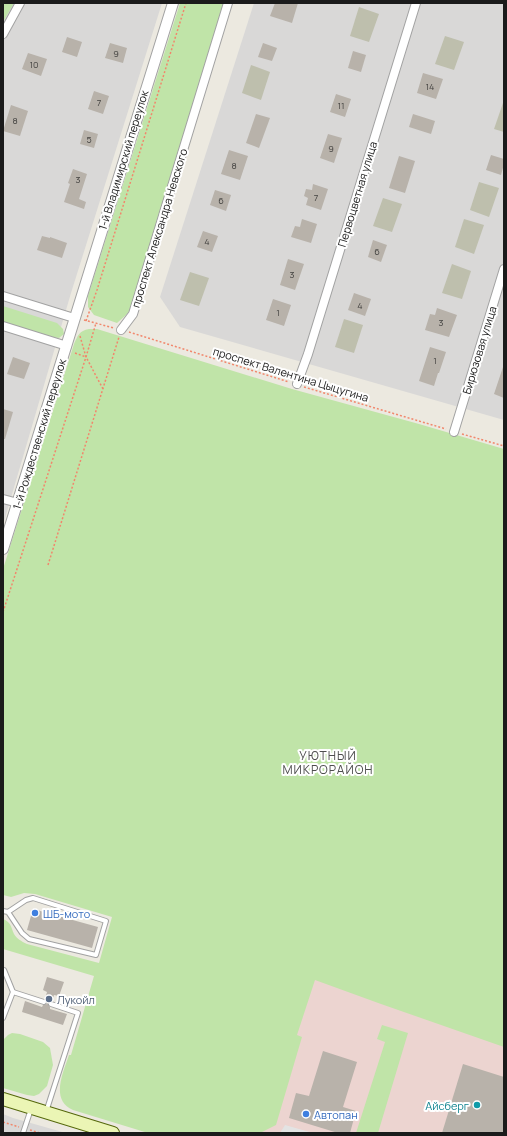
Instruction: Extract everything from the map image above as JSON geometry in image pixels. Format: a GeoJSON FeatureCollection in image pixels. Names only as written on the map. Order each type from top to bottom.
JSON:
{"type":"FeatureCollection","features":[{"type":"Feature","properties":{"kind":"main road"},"geometry":{"type":"LineString","coordinates":[[3,1099],[113,1133]]}},
{"type":"Feature","properties":{"kind":"street"},"geometry":{"type":"LineString","coordinates":[[3,34],[20,3]]}},
{"type":"Feature","properties":{"kind":"street","name":"1-й Владимирский переулок"},"geometry":{"type":"LineString","coordinates":[[74,318],[172,3]]}},
{"type":"Feature","properties":{"kind":"street","name":"проспект Александра Невского"},"geometry":{"type":"LineString","coordinates":[[121,330],[133,314],[228,3]]}},
{"type":"Feature","properties":{"kind":"street","name":"Первоцветная улица"},"geometry":{"type":"LineString","coordinates":[[297,384],[416,3]]}},
{"type":"Feature","properties":{"kind":"street","name":"Бирюзовая улица"},"geometry":{"type":"LineString","coordinates":[[454,432],[504,269]]}},
{"type":"Feature","properties":{"kind":"street"},"geometry":{"type":"LineString","coordinates":[[3,296],[74,318]]}},
{"type":"Feature","properties":{"kind":"street","name":"1-й Рождественский переулок"},"geometry":{"type":"LineString","coordinates":[[3,549],[74,318]]}},
{"type":"Feature","properties":{"kind":"street"},"geometry":{"type":"LineString","coordinates":[[3,326],[66,346]]}},
{"type":"Feature","properties":{"kind":"street"},"geometry":{"type":"LineString","coordinates":[[3,499],[18,503]]}},
{"type":"Feature","properties":{"kind":"lane"},"geometry":{"type":"LineString","coordinates":[[33,898],[106,921],[96,955],[29,939],[22,933],[5,912],[26,900],[33,898]]}},
{"type":"Feature","properties":{"kind":"lane"},"geometry":{"type":"LineString","coordinates":[[3,970],[13,992],[3,1018]]}},
{"type":"Feature","properties":{"kind":"lane"},"geometry":{"type":"LineString","coordinates":[[13,992],[44,1002]]}},
{"type":"Feature","properties":{"kind":"lane"},"geometry":{"type":"LineString","coordinates":[[46,1112],[78,1013],[51,1004]]}},
{"type":"Feature","properties":{"kind":"lane"},"geometry":{"type":"LineString","coordinates":[[23,1133],[31,1108]]}},
{"type":"Feature","properties":{"kind":"path"},"geometry":{"type":"LineString","coordinates":[[86,321],[186,3]]}},
{"type":"Feature","properties":{"kind":"path","name":"проспект Валентина Цыцугина"},"geometry":{"type":"LineString","coordinates":[[74,318],[121,330],[504,446]]}},
{"type":"Feature","properties":{"kind":"path"},"geometry":{"type":"LineString","coordinates":[[74,318],[86,357],[103,388]]}},
{"type":"Feature","properties":{"kind":"path"},"geometry":{"type":"LineString","coordinates":[[3,612],[96,323]]}},
{"type":"Feature","properties":{"kind":"path"},"geometry":{"type":"LineString","coordinates":[[48,565],[121,330]]}},
{"type":"Feature","properties":{"kind":"shaded area"},"geometry":{"type":"Polygon","coordinates":[[[3,3],[162,3],[71,293],[3,525],[3,3]]]}},
{"type":"Feature","properties":{"kind":"shaded area"},"geometry":{"type":"Polygon","coordinates":[[[254,3],[504,3],[504,420],[180,327],[160,297],[254,3]]]}},
{"type":"Feature","properties":{"kind":"shaded area"},"geometry":{"type":"Polygon","coordinates":[[[359,7],[379,14],[369,42],[350,36],[359,7]]]}},
{"type":"Feature","properties":{"kind":"shaded area"},"geometry":{"type":"Polygon","coordinates":[[[445,36],[464,42],[454,70],[435,64],[445,36]]]}},
{"type":"Feature","properties":{"kind":"shaded area"},"geometry":{"type":"Polygon","coordinates":[[[251,65],[270,72],[261,100],[242,93],[251,65]]]}},
{"type":"Feature","properties":{"kind":"shaded area"},"geometry":{"type":"Polygon","coordinates":[[[504,100],[504,132],[494,129],[504,100]]]}},
{"type":"Feature","properties":{"kind":"shaded area"},"geometry":{"type":"Polygon","coordinates":[[[479,182],[499,188],[489,217],[470,210],[479,182]]]}},
{"type":"Feature","properties":{"kind":"shaded area"},"geometry":{"type":"Polygon","coordinates":[[[383,198],[402,204],[392,232],[373,226],[383,198]]]}},
{"type":"Feature","properties":{"kind":"shaded area"},"geometry":{"type":"Polygon","coordinates":[[[464,219],[484,225],[474,254],[455,247],[464,219]]]}},
{"type":"Feature","properties":{"kind":"shaded area"},"geometry":{"type":"Polygon","coordinates":[[[452,264],[471,271],[462,299],[442,293],[452,264]]]}},
{"type":"Feature","properties":{"kind":"shaded area"},"geometry":{"type":"Polygon","coordinates":[[[190,272],[209,278],[199,306],[180,300],[190,272]]]}},
{"type":"Feature","properties":{"kind":"shaded area"},"geometry":{"type":"Polygon","coordinates":[[[344,319],[363,325],[354,353],[335,347],[344,319]]]}},
{"type":"Feature","properties":{"kind":"shaded area"},"geometry":{"type":"Polygon","coordinates":[[[305,970],[504,1041],[504,1133],[256,1133],[305,970]]]}},
{"type":"Feature","properties":{"kind":"shaded area"},"geometry":{"type":"Polygon","coordinates":[[[3,1114],[13,1118],[66,1133],[3,1133],[3,1114]]]}},
{"type":"Feature","properties":{"kind":"shaded area"},"geometry":{"type":"Polygon","coordinates":[[[285,1125],[313,1133],[280,1133],[285,1125]]]}},
{"type":"Feature","properties":{"kind":"green space"},"geometry":{"type":"Polygon","coordinates":[[[3,3],[14,3],[3,22],[3,3]]]}},
{"type":"Feature","properties":{"kind":"green space"},"geometry":{"type":"Polygon","coordinates":[[[180,3],[224,3],[131,309],[117,323],[94,315],[88,307],[88,296],[180,3]]]}},
{"type":"Feature","properties":{"kind":"green space"},"geometry":{"type":"Polygon","coordinates":[[[3,306],[57,323],[63,329],[64,334],[59,338],[53,337],[3,322],[3,306]]]}},
{"type":"Feature","properties":{"kind":"green space"},"geometry":{"type":"Polygon","coordinates":[[[89,329],[97,329],[292,389],[504,449],[504,1047],[315,980],[297,1035],[302,1037],[276,1125],[260,1133],[148,1133],[73,1110],[66,1106],[62,1100],[60,1086],[62,1078],[69,1055],[71,1055],[94,976],[3,949],[3,919],[9,923],[16,937],[27,944],[99,963],[112,917],[35,894],[24,893],[11,897],[3,895],[3,569],[74,344],[79,334],[89,329]]]}},
{"type":"Feature","properties":{"kind":"green space"},"geometry":{"type":"Polygon","coordinates":[[[382,1025],[408,1033],[378,1133],[356,1133],[385,1042],[377,1039],[382,1025]]]}},
{"type":"Feature","properties":{"kind":"green space"},"geometry":{"type":"Polygon","coordinates":[[[12,1033],[20,1034],[43,1042],[50,1048],[53,1065],[47,1086],[39,1094],[34,1096],[3,1088],[3,1040],[12,1033]]]}},
{"type":"Feature","properties":{"kind":"building"},"geometry":{"type":"Polygon","coordinates":[[[275,3],[298,3],[292,23],[270,16],[275,3]]]}},
{"type":"Feature","properties":{"kind":"building"},"geometry":{"type":"Polygon","coordinates":[[[67,37],[82,42],[77,57],[62,52],[67,37]]]}},
{"type":"Feature","properties":{"kind":"building"},"geometry":{"type":"Polygon","coordinates":[[[110,43],[127,48],[123,63],[105,58],[110,43]]]}},
{"type":"Feature","properties":{"kind":"building"},"geometry":{"type":"Polygon","coordinates":[[[263,43],[277,48],[272,61],[258,57],[263,43]]]}},
{"type":"Feature","properties":{"kind":"building"},"geometry":{"type":"Polygon","coordinates":[[[353,51],[366,55],[361,72],[348,68],[353,51]]]}},
{"type":"Feature","properties":{"kind":"building"},"geometry":{"type":"Polygon","coordinates":[[[28,53],[47,59],[41,76],[22,69],[28,53]]]}},
{"type":"Feature","properties":{"kind":"building"},"geometry":{"type":"Polygon","coordinates":[[[423,73],[443,79],[436,99],[417,93],[423,73]]]}},
{"type":"Feature","properties":{"kind":"building"},"geometry":{"type":"Polygon","coordinates":[[[94,91],[109,96],[103,114],[88,109],[94,91]]]}},
{"type":"Feature","properties":{"kind":"building"},"geometry":{"type":"Polygon","coordinates":[[[336,94],[351,99],[345,117],[330,112],[336,94]]]}},
{"type":"Feature","properties":{"kind":"building"},"geometry":{"type":"Polygon","coordinates":[[[11,105],[28,111],[20,136],[3,131],[11,105]]]}},
{"type":"Feature","properties":{"kind":"building"},"geometry":{"type":"Polygon","coordinates":[[[256,114],[270,118],[259,148],[246,143],[256,114]]]}},
{"type":"Feature","properties":{"kind":"building"},"geometry":{"type":"Polygon","coordinates":[[[413,114],[435,121],[431,134],[409,127],[413,114]]]}},
{"type":"Feature","properties":{"kind":"building"},"geometry":{"type":"Polygon","coordinates":[[[84,130],[98,134],[94,148],[80,144],[84,130]]]}},
{"type":"Feature","properties":{"kind":"building"},"geometry":{"type":"Polygon","coordinates":[[[328,134],[342,138],[334,163],[320,158],[328,134]]]}},
{"type":"Feature","properties":{"kind":"building"},"geometry":{"type":"Polygon","coordinates":[[[229,150],[248,156],[240,180],[221,174],[229,150]]]}},
{"type":"Feature","properties":{"kind":"building"},"geometry":{"type":"Polygon","coordinates":[[[491,155],[504,159],[501,175],[486,170],[491,155]]]}},
{"type":"Feature","properties":{"kind":"building"},"geometry":{"type":"Polygon","coordinates":[[[399,156],[415,161],[405,193],[389,188],[399,156]]]}},
{"type":"Feature","properties":{"kind":"building"},"geometry":{"type":"Polygon","coordinates":[[[73,169],[87,174],[79,199],[86,202],[84,209],[64,202],[73,169]]]}},
{"type":"Feature","properties":{"kind":"building"},"geometry":{"type":"Polygon","coordinates":[[[313,184],[328,189],[321,210],[306,205],[308,198],[304,196],[306,189],[312,190],[313,184]]]}},
{"type":"Feature","properties":{"kind":"building"},"geometry":{"type":"Polygon","coordinates":[[[215,190],[231,195],[226,211],[210,205],[215,190]]]}},
{"type":"Feature","properties":{"kind":"building"},"geometry":{"type":"Polygon","coordinates":[[[302,219],[317,224],[311,243],[291,237],[295,226],[300,227],[302,219]]]}},
{"type":"Feature","properties":{"kind":"building"},"geometry":{"type":"Polygon","coordinates":[[[203,231],[218,236],[212,252],[197,247],[203,231]]]}},
{"type":"Feature","properties":{"kind":"building"},"geometry":{"type":"Polygon","coordinates":[[[42,236],[67,243],[62,258],[37,250],[42,236]]]}},
{"type":"Feature","properties":{"kind":"building"},"geometry":{"type":"Polygon","coordinates":[[[373,240],[387,245],[381,262],[368,257],[373,240]]]}},
{"type":"Feature","properties":{"kind":"building"},"geometry":{"type":"Polygon","coordinates":[[[288,259],[304,264],[295,290],[280,285],[288,259]]]}},
{"type":"Feature","properties":{"kind":"building"},"geometry":{"type":"Polygon","coordinates":[[[354,293],[371,299],[365,316],[348,310],[354,293]]]}},
{"type":"Feature","properties":{"kind":"building"},"geometry":{"type":"Polygon","coordinates":[[[273,299],[291,305],[284,326],[266,320],[273,299]]]}},
{"type":"Feature","properties":{"kind":"building"},"geometry":{"type":"Polygon","coordinates":[[[437,308],[457,315],[449,337],[425,330],[430,314],[435,315],[437,308]]]}},
{"type":"Feature","properties":{"kind":"building"},"geometry":{"type":"Polygon","coordinates":[[[430,347],[446,352],[434,386],[419,381],[430,347]]]}},
{"type":"Feature","properties":{"kind":"building"},"geometry":{"type":"Polygon","coordinates":[[[13,357],[30,363],[24,379],[7,374],[13,357]]]}},
{"type":"Feature","properties":{"kind":"building"},"geometry":{"type":"Polygon","coordinates":[[[504,367],[504,398],[494,394],[504,367]]]}},
{"type":"Feature","properties":{"kind":"building"},"geometry":{"type":"Polygon","coordinates":[[[3,409],[13,412],[5,439],[3,439],[3,409]]]}},
{"type":"Feature","properties":{"kind":"building"},"geometry":{"type":"Polygon","coordinates":[[[33,909],[98,927],[92,948],[27,930],[33,909]]]}},
{"type":"Feature","properties":{"kind":"building","name":"Лукойл"},"geometry":{"type":"Polygon","coordinates":[[[47,977],[64,982],[59,996],[54,995],[52,1001],[49,1001],[48,1004],[50,1009],[67,1014],[63,1025],[22,1012],[25,1001],[42,1007],[43,1005],[47,1004],[45,999],[47,992],[43,990],[47,977]]]}},
{"type":"Feature","properties":{"kind":"building"},"geometry":{"type":"Polygon","coordinates":[[[323,1051],[357,1062],[343,1107],[356,1111],[350,1133],[338,1133],[289,1118],[296,1093],[309,1096],[323,1051]]]}},
{"type":"Feature","properties":{"kind":"building","name":"Айсберг"},"geometry":{"type":"Polygon","coordinates":[[[463,1064],[504,1077],[504,1133],[442,1133],[463,1064]]]}},
{"type":"Feature","properties":{"kind":"place","name":"ШБ-мото"},"geometry":{"type":"Point","coordinates":[35,913]}},
{"type":"Feature","properties":{"kind":"place","name":"Лукойл"},"geometry":{"type":"Point","coordinates":[49,999]}},
{"type":"Feature","properties":{"kind":"place","name":"Айсберг"},"geometry":{"type":"Point","coordinates":[477,1105]}},
{"type":"Feature","properties":{"kind":"place","name":"Автопан"},"geometry":{"type":"Point","coordinates":[306,1114]}},
{"type":"Feature","properties":{"kind":"district","name":"УЮТНЫЙ МИКРОРАЙОН"},"geometry":{"type":"Point","coordinates":[328,762]}}]}
